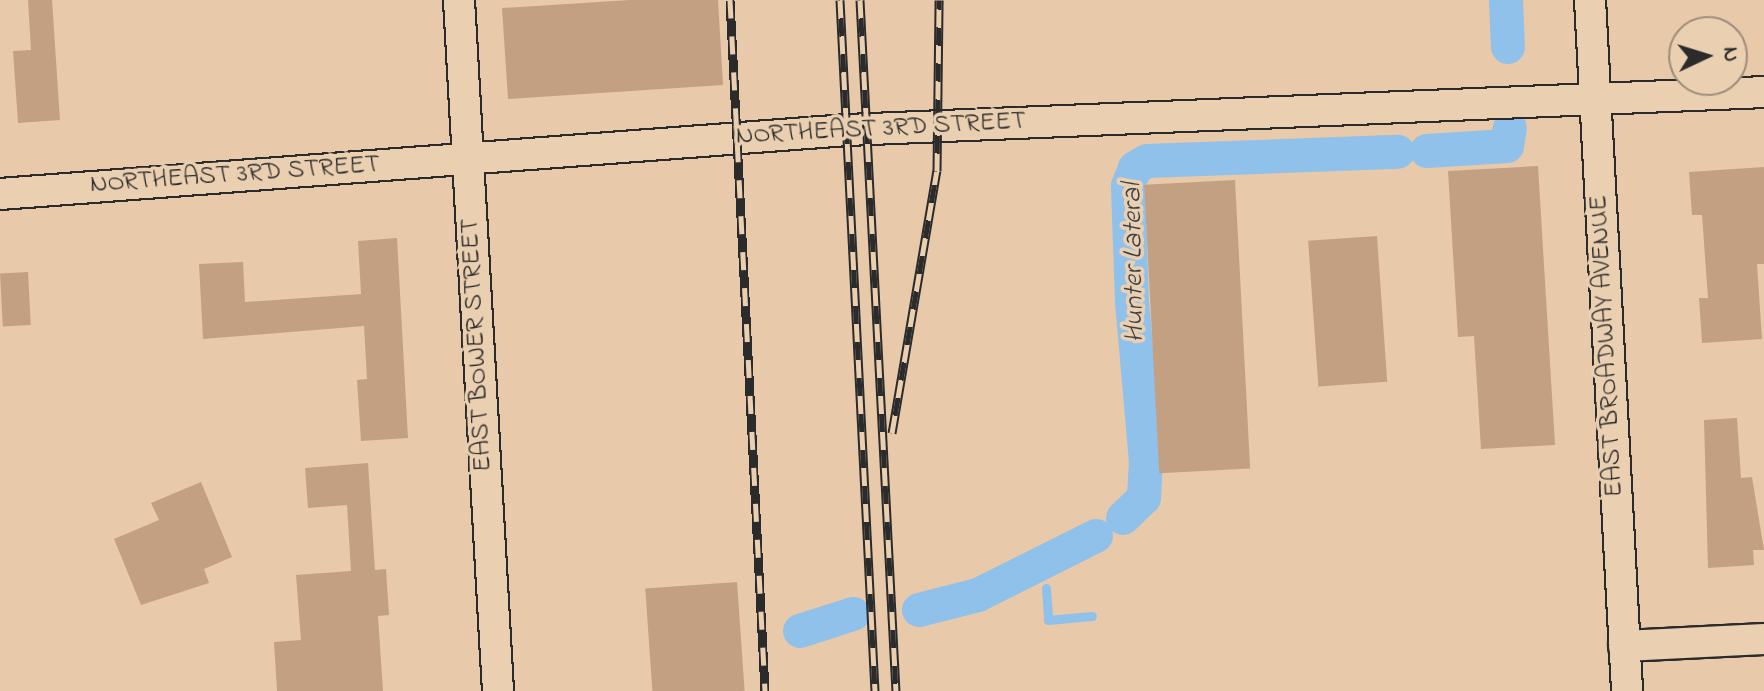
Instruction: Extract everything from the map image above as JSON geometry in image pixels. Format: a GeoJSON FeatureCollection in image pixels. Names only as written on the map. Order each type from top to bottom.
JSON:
{"type":"FeatureCollection","features":[{"type":"Feature","properties":{"kind":"street","name":"EAST BOWER STREET"},"geometry":{"type":"LineString","coordinates":[[459,0],[498,691]]}},
{"type":"Feature","properties":{"kind":"street","name":"EAST BROADWAY AVENUE"},"geometry":{"type":"LineString","coordinates":[[1590,0],[1627,691]]}},
{"type":"Feature","properties":{"kind":"street","name":"NORTHEAST 3RD STREET"},"geometry":{"type":"LineString","coordinates":[[0,194],[847,130],[1764,92]]}},
{"type":"Feature","properties":{"kind":"street"},"geometry":{"type":"LineString","coordinates":[[1624,646],[1764,639]]}},
{"type":"Feature","properties":{"kind":"building"},"geometry":{"type":"Polygon","coordinates":[[[28,0],[52,0],[60,120],[18,123],[13,51],[31,50],[28,0]]]}},
{"type":"Feature","properties":{"kind":"building"},"geometry":{"type":"Polygon","coordinates":[[[630,0],[718,0],[723,85],[508,99],[502,8],[630,0]]]}},
{"type":"Feature","properties":{"kind":"building"},"geometry":{"type":"Polygon","coordinates":[[[1538,166],[1555,445],[1481,449],[1474,336],[1458,337],[1448,171],[1538,166]]]}},
{"type":"Feature","properties":{"kind":"building"},"geometry":{"type":"Polygon","coordinates":[[[1764,167],[1764,264],[1757,264],[1762,339],[1702,343],[1699,298],[1708,298],[1702,215],[1692,215],[1689,172],[1764,167]]]}},
{"type":"Feature","properties":{"kind":"building"},"geometry":{"type":"Polygon","coordinates":[[[1235,180],[1250,469],[1159,473],[1144,185],[1235,180]]]}},
{"type":"Feature","properties":{"kind":"building"},"geometry":{"type":"Polygon","coordinates":[[[1377,236],[1387,382],[1318,386],[1308,241],[1377,236]]]}},
{"type":"Feature","properties":{"kind":"building"},"geometry":{"type":"Polygon","coordinates":[[[397,238],[408,438],[361,441],[357,380],[367,379],[364,326],[203,339],[199,264],[243,262],[245,302],[361,294],[358,241],[397,238]]]}},
{"type":"Feature","properties":{"kind":"building"},"geometry":{"type":"Polygon","coordinates":[[[28,272],[31,325],[3,326],[0,273],[28,272]]]}},
{"type":"Feature","properties":{"kind":"building"},"geometry":{"type":"Polygon","coordinates":[[[1737,418],[1741,478],[1752,477],[1764,550],[1753,550],[1754,565],[1708,568],[1704,420],[1737,418]]]}},
{"type":"Feature","properties":{"kind":"building"},"geometry":{"type":"Polygon","coordinates":[[[368,463],[375,570],[386,569],[389,615],[378,616],[383,691],[277,691],[274,642],[301,640],[296,575],[351,571],[347,505],[308,508],[305,468],[368,463]]]}},
{"type":"Feature","properties":{"kind":"building"},"geometry":{"type":"Polygon","coordinates":[[[201,482],[232,557],[204,569],[209,583],[141,605],[114,539],[159,520],[151,503],[201,482]]]}},
{"type":"Feature","properties":{"kind":"building"},"geometry":{"type":"Polygon","coordinates":[[[737,582],[745,691],[652,691],[645,588],[737,582]]]}},
{"type":"Feature","properties":{"kind":"waterway","name":"Hunter Lateral"},"geometry":{"type":"LineString","coordinates":[[1506,0],[1508,47]]}},
{"type":"Feature","properties":{"kind":"waterway","name":"Hunter Lateral"},"geometry":{"type":"LineString","coordinates":[[1427,151],[1507,146],[1510,128]]}},
{"type":"Feature","properties":{"kind":"waterway","name":"Hunter Lateral"},"geometry":{"type":"LineString","coordinates":[[1123,518],[1144,498],[1146,462],[1132,302],[1128,186],[1135,168],[1147,161],[1398,152]]}},
{"type":"Feature","properties":{"kind":"waterway","name":"Hunter Lateral"},"geometry":{"type":"LineString","coordinates":[[919,610],[978,595],[1096,536]]}},
{"type":"Feature","properties":{"kind":"waterway"},"geometry":{"type":"LineString","coordinates":[[1046,588],[1048,620],[1092,616]]}},
{"type":"Feature","properties":{"kind":"waterway","name":"Hunter Lateral"},"geometry":{"type":"LineString","coordinates":[[800,631],[853,614]]}},
{"type":"Feature","properties":{"kind":"railway"},"geometry":{"type":"LineString","coordinates":[[730,0],[765,691]]}},
{"type":"Feature","properties":{"kind":"railway"},"geometry":{"type":"LineString","coordinates":[[840,0],[875,691]]}},
{"type":"Feature","properties":{"kind":"railway"},"geometry":{"type":"LineString","coordinates":[[860,0],[896,691]]}},
{"type":"Feature","properties":{"kind":"railway"},"geometry":{"type":"LineString","coordinates":[[892,433],[937,171],[939,0]]}}]}
